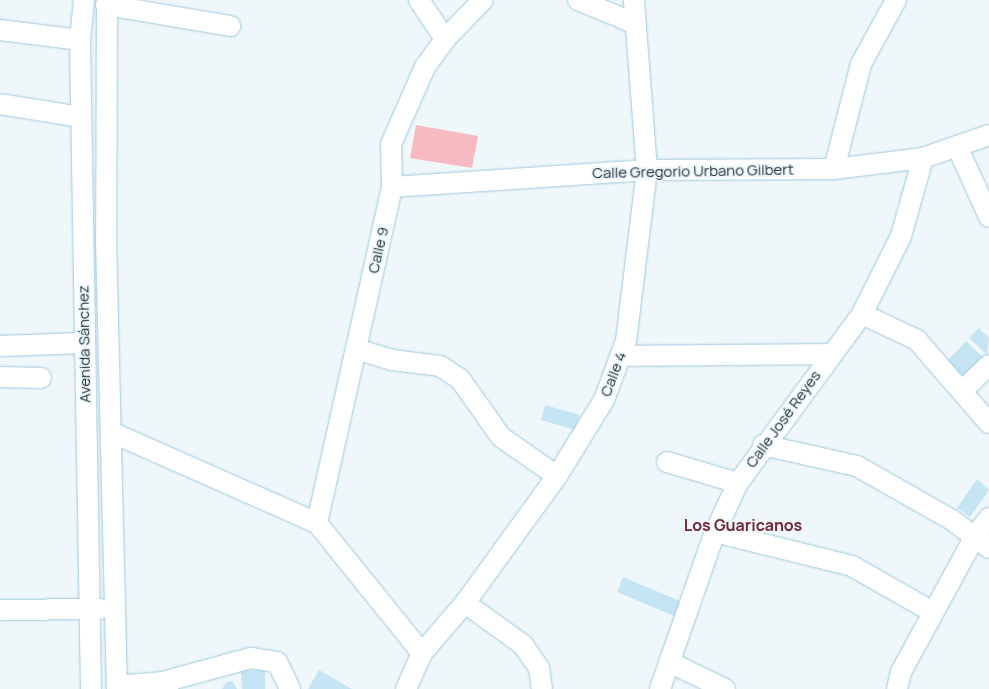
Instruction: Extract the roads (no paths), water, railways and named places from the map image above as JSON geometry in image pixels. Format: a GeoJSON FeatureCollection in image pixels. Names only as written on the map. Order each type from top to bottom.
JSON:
{"type":"FeatureCollection","features":[{"type":"Feature","properties":{"kind":"street","name":"Avenida Sánchez"},"geometry":{"type":"LineString","coordinates":[[84,0],[80,40],[88,609],[91,689]]}},
{"type":"Feature","properties":{"kind":"street"},"geometry":{"type":"LineString","coordinates":[[419,0],[445,39]]}},
{"type":"Feature","properties":{"kind":"street","name":"Calle 9"},"geometry":{"type":"LineString","coordinates":[[317,523],[392,187],[391,144],[426,67],[445,39],[483,0]]}},
{"type":"Feature","properties":{"kind":"street"},"geometry":{"type":"LineString","coordinates":[[578,0],[634,23]]}},
{"type":"Feature","properties":{"kind":"street","name":"Calle 4"},"geometry":{"type":"LineString","coordinates":[[406,689],[422,653],[465,603],[557,476],[604,400],[626,341],[636,275],[647,170],[634,23],[634,0]]}},
{"type":"Feature","properties":{"kind":"street"},"geometry":{"type":"LineString","coordinates":[[834,169],[861,64],[896,0]]}},
{"type":"Feature","properties":{"kind":"street","name":"Avenida Sánchez"},"geometry":{"type":"LineString","coordinates":[[107,2],[106,240],[113,433],[117,687]]}},
{"type":"Feature","properties":{"kind":"street"},"geometry":{"type":"LineString","coordinates":[[107,2],[230,26]]}},
{"type":"Feature","properties":{"kind":"street"},"geometry":{"type":"LineString","coordinates":[[0,30],[80,40]]}},
{"type":"Feature","properties":{"kind":"street"},"geometry":{"type":"LineString","coordinates":[[0,104],[81,117]]}},
{"type":"Feature","properties":{"kind":"street","name":"Calle Gregorio Urbano Gilbert"},"geometry":{"type":"LineString","coordinates":[[392,187],[647,170],[834,169],[923,158],[989,135]]}},
{"type":"Feature","properties":{"kind":"street"},"geometry":{"type":"LineString","coordinates":[[957,146],[989,217]]}},
{"type":"Feature","properties":{"kind":"street","name":"Calle José Reyes"},"geometry":{"type":"LineString","coordinates":[[660,689],[715,532],[738,483],[763,445],[862,314],[902,236],[923,158]]}},
{"type":"Feature","properties":{"kind":"street"},"geometry":{"type":"LineString","coordinates":[[862,314],[917,340],[989,423]]}},
{"type":"Feature","properties":{"kind":"street"},"geometry":{"type":"LineString","coordinates":[[0,346],[84,343]]}},
{"type":"Feature","properties":{"kind":"street"},"geometry":{"type":"LineString","coordinates":[[356,349],[392,360],[440,366],[460,379],[501,437],[557,476]]}},
{"type":"Feature","properties":{"kind":"street"},"geometry":{"type":"LineString","coordinates":[[620,356],[830,354]]}},
{"type":"Feature","properties":{"kind":"street"},"geometry":{"type":"LineString","coordinates":[[962,392],[989,365]]}},
{"type":"Feature","properties":{"kind":"street"},"geometry":{"type":"LineString","coordinates":[[0,377],[42,378]]}},
{"type":"Feature","properties":{"kind":"street"},"geometry":{"type":"LineString","coordinates":[[113,433],[317,523],[422,653]]}},
{"type":"Feature","properties":{"kind":"street"},"geometry":{"type":"LineString","coordinates":[[763,445],[857,466],[982,542]]}},
{"type":"Feature","properties":{"kind":"street"},"geometry":{"type":"LineString","coordinates":[[666,462],[738,483]]}},
{"type":"Feature","properties":{"kind":"street"},"geometry":{"type":"LineString","coordinates":[[897,689],[901,672],[933,612],[982,542],[989,518]]}},
{"type":"Feature","properties":{"kind":"street"},"geometry":{"type":"LineString","coordinates":[[715,532],[852,566],[933,612]]}},
{"type":"Feature","properties":{"kind":"street"},"geometry":{"type":"LineString","coordinates":[[465,603],[523,645],[539,668],[542,689]]}},
{"type":"Feature","properties":{"kind":"street"},"geometry":{"type":"LineString","coordinates":[[0,610],[115,609]]}},
{"type":"Feature","properties":{"kind":"street"},"geometry":{"type":"LineString","coordinates":[[117,687],[166,686],[251,658],[276,662],[290,689]]}},
{"type":"Feature","properties":{"kind":"street"},"geometry":{"type":"LineString","coordinates":[[669,662],[725,689]]}},
{"type":"Feature","properties":{"kind":"district","name":"Los Guaricanos"},"geometry":{"type":"Point","coordinates":[743,525]}}]}
